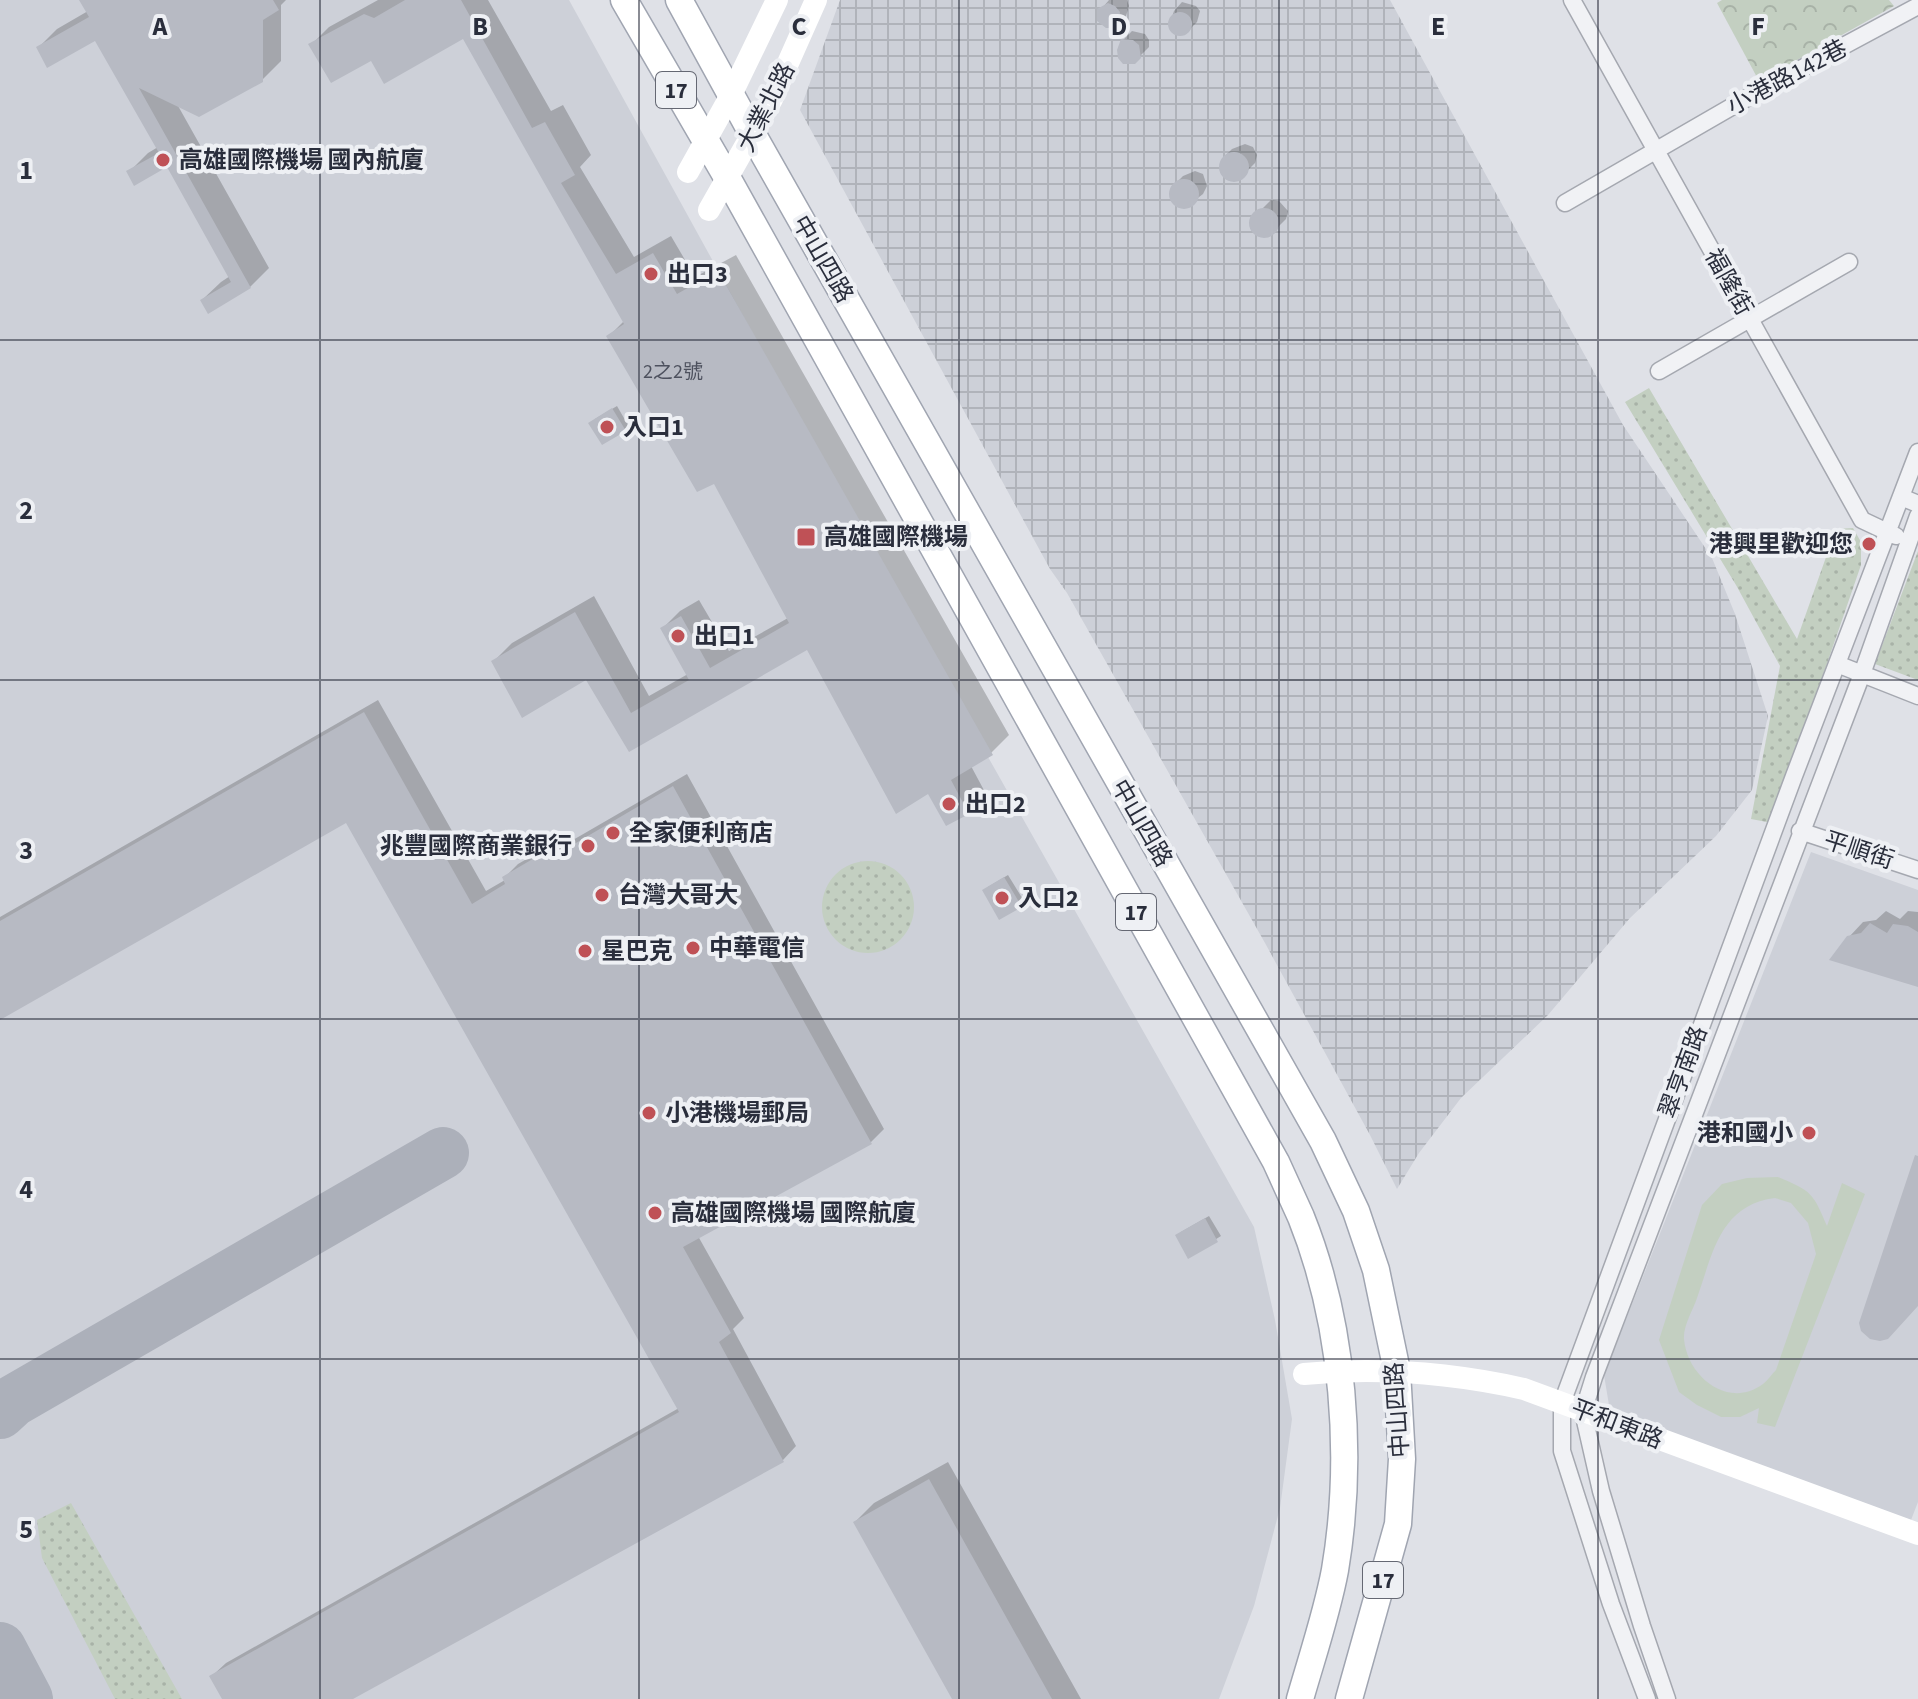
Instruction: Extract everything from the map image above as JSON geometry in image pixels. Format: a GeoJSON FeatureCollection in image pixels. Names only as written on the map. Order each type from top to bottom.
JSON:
{"type":"FeatureCollection","features":[{"type":"Feature","properties":{"kind":"main road","name":"中山四路"},"geometry":{"type":"LineString","coordinates":[[624,0],[728,179],[1276,1162],[1301,1219],[1321,1279],[1339,1370],[1343,1507],[1334,1573],[1300,1699]]}},
{"type":"Feature","properties":{"kind":"main road","name":"中山四路"},"geometry":{"type":"LineString","coordinates":[[679,0],[1323,1141],[1356,1211],[1376,1270],[1397,1371],[1402,1459],[1398,1524],[1349,1699]]}},
{"type":"Feature","properties":{"kind":"street","name":"大業北路"},"geometry":{"type":"LineString","coordinates":[[688,172],[731,95],[777,0]]}},
{"type":"Feature","properties":{"kind":"street","name":"大業北路"},"geometry":{"type":"LineString","coordinates":[[709,210],[772,99],[816,0]]}},
{"type":"Feature","properties":{"kind":"street","name":"福隆街"},"geometry":{"type":"LineString","coordinates":[[1572,0],[1862,520],[1908,541]]}},
{"type":"Feature","properties":{"kind":"street","name":"小港路142巷"},"geometry":{"type":"LineString","coordinates":[[1565,203],[1656,149],[1918,6]]}},
{"type":"Feature","properties":{"kind":"street"},"geometry":{"type":"LineString","coordinates":[[1659,371],[1849,262]]}},
{"type":"Feature","properties":{"kind":"street","name":"翠亨南路"},"geometry":{"type":"LineString","coordinates":[[1647,1699],[1611,1604],[1562,1451],[1562,1403],[1918,452]]}},
{"type":"Feature","properties":{"kind":"street"},"geometry":{"type":"LineString","coordinates":[[1901,497],[1918,504]]}},
{"type":"Feature","properties":{"kind":"street","name":"翠亨南路"},"geometry":{"type":"LineString","coordinates":[[1583,1412],[1800,831],[1862,674],[1918,516]]}},
{"type":"Feature","properties":{"kind":"street"},"geometry":{"type":"LineString","coordinates":[[1837,664],[1918,696]]}},
{"type":"Feature","properties":{"kind":"street","name":"平順街"},"geometry":{"type":"LineString","coordinates":[[1800,831],[1918,870]]}},
{"type":"Feature","properties":{"kind":"street","name":"平和東路"},"geometry":{"type":"LineString","coordinates":[[1304,1374],[1339,1370],[1397,1371],[1501,1384],[1562,1403],[1918,1534]]}},
{"type":"Feature","properties":{"kind":"street"},"geometry":{"type":"LineString","coordinates":[[1583,1412],[1604,1504],[1667,1699]]}},
{"type":"Feature","properties":{"kind":"shaded area","name":"高雄國際機場"},"geometry":{"type":"Polygon","coordinates":[[[0,0],[569,0],[919,635],[1254,1227],[1275,1320],[1292,1419],[1280,1508],[1254,1606],[1219,1699],[0,1699],[0,0]]]}},
{"type":"Feature","properties":{"kind":"shaded area"},"geometry":{"type":"Polygon","coordinates":[[[840,0],[1390,0],[1623,425],[1712,558],[1735,614],[1768,716],[1752,790],[1716,836],[1630,918],[1548,1015],[1461,1098],[1419,1153],[1397,1189],[1265,943],[1067,593],[1050,569],[800,110],[840,0]]]}},
{"type":"Feature","properties":{"kind":"shaded area","name":"港和國小"},"geometry":{"type":"Polygon","coordinates":[[[1811,852],[1918,890],[1918,1502],[1911,1520],[1612,1423],[1604,1375],[1811,852]]]}},
{"type":"Feature","properties":{"kind":"green space"},"geometry":{"type":"Polygon","coordinates":[[[1722,0],[1889,0],[1894,6],[1759,81],[1717,3],[1722,0]]]}},
{"type":"Feature","properties":{"kind":"green space"},"geometry":{"type":"Polygon","coordinates":[[[1649,388],[1797,639],[1836,529],[1853,528],[1861,542],[1861,565],[1772,823],[1751,819],[1780,666],[1736,585],[1625,402],[1649,388]]]}},
{"type":"Feature","properties":{"kind":"green space"},"geometry":{"type":"Polygon","coordinates":[[[1918,551],[1918,680],[1875,664],[1918,551]]]}},
{"type":"Feature","properties":{"kind":"green space"},"geometry":{"type":"Polygon","coordinates":[[[868,861],[894,869],[906,881],[914,907],[906,933],[894,945],[868,953],[842,945],[830,933],[822,907],[830,881],[842,869],[868,861]]]}},
{"type":"Feature","properties":{"kind":"green space"},"geometry":{"type":"Polygon","coordinates":[[[1778,1177],[1805,1190],[1818,1206],[1827,1226],[1842,1183],[1865,1194],[1775,1427],[1757,1423],[1759,1408],[1740,1417],[1721,1417],[1679,1392],[1659,1340],[1702,1205],[1722,1184],[1747,1178],[1778,1177]],[[1775,1198],[1742,1210],[1730,1221],[1714,1248],[1684,1339],[1687,1353],[1701,1376],[1723,1391],[1750,1391],[1763,1384],[1776,1370],[1816,1254],[1808,1223],[1791,1203],[1775,1198]]]}},
{"type":"Feature","properties":{"kind":"green space"},"geometry":{"type":"Polygon","coordinates":[[[71,1503],[182,1699],[115,1699],[42,1558],[37,1520],[71,1503]]]}},
{"type":"Feature","properties":{"kind":"building","name":"高雄國際機場 國內航廈"},"geometry":{"type":"Polygon","coordinates":[[[79,0],[273,0],[279,10],[263,20],[263,82],[199,117],[139,88],[251,288],[208,314],[200,300],[231,282],[167,167],[134,186],[126,171],[159,153],[95,41],[47,68],[36,47],[89,17],[79,0]]]}},
{"type":"Feature","properties":{"kind":"building"},"geometry":{"type":"Polygon","coordinates":[[[405,0],[461,0],[532,128],[545,122],[575,175],[561,183],[616,274],[653,253],[677,294],[718,271],[993,755],[951,780],[969,814],[946,826],[928,794],[896,814],[807,650],[629,752],[586,680],[522,718],[491,661],[575,612],[631,713],[689,680],[660,628],[681,616],[710,668],[789,623],[714,484],[697,492],[606,336],[624,324],[463,39],[384,84],[371,61],[331,83],[308,44],[364,14],[374,18],[405,0]]]}},
{"type":"Feature","properties":{"kind":"building"},"geometry":{"type":"Polygon","coordinates":[[[1108,3],[1120,12],[1118,28],[1106,28],[1097,21],[1097,9],[1108,3]]]}},
{"type":"Feature","properties":{"kind":"building"},"geometry":{"type":"Polygon","coordinates":[[[1180,12],[1189,15],[1192,24],[1189,33],[1180,36],[1171,33],[1168,24],[1171,15],[1180,12]]]}},
{"type":"Feature","properties":{"kind":"building"},"geometry":{"type":"Polygon","coordinates":[[[1121,39],[1133,40],[1139,45],[1141,58],[1135,64],[1123,64],[1118,58],[1121,39]]]}},
{"type":"Feature","properties":{"kind":"building"},"geometry":{"type":"Polygon","coordinates":[[[1234,152],[1245,156],[1249,167],[1245,178],[1234,182],[1223,178],[1219,167],[1223,156],[1234,152]]]}},
{"type":"Feature","properties":{"kind":"building"},"geometry":{"type":"Polygon","coordinates":[[[1184,179],[1195,183],[1199,194],[1195,205],[1184,209],[1173,205],[1169,194],[1173,183],[1184,179]]]}},
{"type":"Feature","properties":{"kind":"building"},"geometry":{"type":"Polygon","coordinates":[[[1264,208],[1275,212],[1279,223],[1275,234],[1264,238],[1253,234],[1249,223],[1253,212],[1264,208]]]}},
{"type":"Feature","properties":{"kind":"building","name":"入口1"},"geometry":{"type":"Polygon","coordinates":[[[612,408],[626,431],[602,445],[588,423],[612,408]]]}},
{"type":"Feature","properties":{"kind":"building","name":"高雄國際機場 國際航廈"},"geometry":{"type":"Polygon","coordinates":[[[364,712],[472,904],[505,884],[502,877],[548,850],[552,857],[673,786],[872,1144],[683,1247],[731,1333],[719,1342],[784,1462],[353,1699],[222,1699],[209,1676],[679,1412],[346,823],[0,1020],[0,921],[364,712]]]}},
{"type":"Feature","properties":{"kind":"building","name":"入口2"},"geometry":{"type":"Polygon","coordinates":[[[1004,877],[1022,907],[999,920],[982,890],[1004,877]]]}},
{"type":"Feature","properties":{"kind":"building"},"geometry":{"type":"Polygon","coordinates":[[[1870,923],[1887,933],[1893,924],[1908,926],[1918,932],[1918,987],[1829,960],[1847,936],[1861,933],[1870,923]]]}},
{"type":"Feature","properties":{"kind":"building"},"geometry":{"type":"Polygon","coordinates":[[[1915,1155],[1918,1156],[1918,1306],[1888,1339],[1870,1339],[1861,1331],[1859,1323],[1915,1155]]]}},
{"type":"Feature","properties":{"kind":"building"},"geometry":{"type":"Polygon","coordinates":[[[1205,1218],[1218,1242],[1188,1259],[1175,1235],[1205,1218]]]}},
{"type":"Feature","properties":{"kind":"building"},"geometry":{"type":"Polygon","coordinates":[[[929,1479],[1052,1699],[952,1699],[853,1522],[929,1479]]]}},
{"type":"Feature","properties":{"kind":"taxiway"},"geometry":{"type":"LineString","coordinates":[[0,1413],[13,1401],[443,1153]]}},
{"type":"Feature","properties":{"kind":"taxiway"},"geometry":{"type":"LineString","coordinates":[[0,1648],[27,1699]]}},
{"type":"Feature","properties":{"kind":"place","name":"高雄國際機場 國內航廈"},"geometry":{"type":"Point","coordinates":[163,160]}},
{"type":"Feature","properties":{"kind":"place","name":"出口3"},"geometry":{"type":"Point","coordinates":[651,274]}},
{"type":"Feature","properties":{"kind":"place","name":"入口1"},"geometry":{"type":"Point","coordinates":[607,427]}},
{"type":"Feature","properties":{"kind":"place","name":"高雄國際機場"},"geometry":{"type":"Point","coordinates":[806,537]}},
{"type":"Feature","properties":{"kind":"place","name":"港興里歡迎您"},"geometry":{"type":"Point","coordinates":[1869,544]}},
{"type":"Feature","properties":{"kind":"place","name":"出口1"},"geometry":{"type":"Point","coordinates":[678,636]}},
{"type":"Feature","properties":{"kind":"place","name":"出口2"},"geometry":{"type":"Point","coordinates":[949,804]}},
{"type":"Feature","properties":{"kind":"place","name":"全家便利商店"},"geometry":{"type":"Point","coordinates":[613,833]}},
{"type":"Feature","properties":{"kind":"place","name":"兆豐國際商業銀行"},"geometry":{"type":"Point","coordinates":[588,846]}},
{"type":"Feature","properties":{"kind":"place","name":"台灣大哥大"},"geometry":{"type":"Point","coordinates":[602,895]}},
{"type":"Feature","properties":{"kind":"place","name":"入口2"},"geometry":{"type":"Point","coordinates":[1002,898]}},
{"type":"Feature","properties":{"kind":"place","name":"中華電信"},"geometry":{"type":"Point","coordinates":[693,948]}},
{"type":"Feature","properties":{"kind":"place","name":"星巴克"},"geometry":{"type":"Point","coordinates":[585,951]}},
{"type":"Feature","properties":{"kind":"place","name":"小港機場郵局"},"geometry":{"type":"Point","coordinates":[649,1113]}},
{"type":"Feature","properties":{"kind":"place","name":"港和國小"},"geometry":{"type":"Point","coordinates":[1809,1133]}},
{"type":"Feature","properties":{"kind":"place","name":"高雄國際機場 國際航廈"},"geometry":{"type":"Point","coordinates":[655,1213]}}]}
